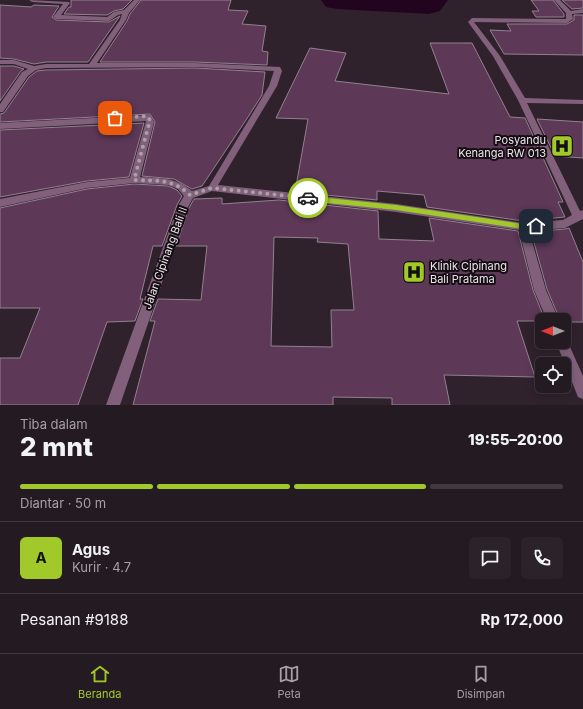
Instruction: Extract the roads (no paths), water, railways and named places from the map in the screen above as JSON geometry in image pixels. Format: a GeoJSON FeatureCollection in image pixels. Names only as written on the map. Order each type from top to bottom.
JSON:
{"type":"FeatureCollection","features":[{"type":"Feature","properties":{"kind":"street"},"geometry":{"type":"LineString","coordinates":[[32,0],[67,3],[56,17],[109,19],[116,13],[126,12]]}},
{"type":"Feature","properties":{"kind":"street"},"geometry":{"type":"LineString","coordinates":[[92,66],[123,20],[126,12],[137,0]]}},
{"type":"Feature","properties":{"kind":"street"},"geometry":{"type":"LineString","coordinates":[[557,0],[569,12],[570,19],[567,21],[471,21],[496,56],[522,100],[581,216]]}},
{"type":"Feature","properties":{"kind":"street"},"geometry":{"type":"LineString","coordinates":[[569,12],[583,11]]}},
{"type":"Feature","properties":{"kind":"street"},"geometry":{"type":"LineString","coordinates":[[0,62],[14,62],[34,68]]}},
{"type":"Feature","properties":{"kind":"street"},"geometry":{"type":"LineString","coordinates":[[0,110],[25,74],[34,68],[46,66],[195,65],[277,69],[278,71],[273,86],[212,188]]}},
{"type":"Feature","properties":{"kind":"street"},"geometry":{"type":"LineString","coordinates":[[522,100],[583,102]]}},
{"type":"Feature","properties":{"kind":"street"},"geometry":{"type":"LineString","coordinates":[[0,126],[147,116],[150,122],[134,180]]}},
{"type":"Feature","properties":{"kind":"street"},"geometry":{"type":"LineString","coordinates":[[0,203],[87,185],[134,180],[169,182],[181,187],[190,195]]}},
{"type":"Feature","properties":{"kind":"street","name":"Jalan Cipinang Bali II"},"geometry":{"type":"LineString","coordinates":[[113,405],[182,206],[190,195],[212,188],[396,208],[523,227],[565,224],[581,216]]}},
{"type":"Feature","properties":{"kind":"street"},"geometry":{"type":"LineString","coordinates":[[523,227],[540,290],[550,313]]}},
{"type":"Feature","properties":{"kind":"street"},"geometry":{"type":"LineString","coordinates":[[565,349],[583,392]]}},
{"type":"Feature","properties":{"kind":"waterway"},"geometry":{"type":"LineString","coordinates":[[337,0],[429,4],[432,0]]}},
{"type":"Feature","properties":{"kind":"place","name":"Posyandu Kenanga RW 013"},"geometry":{"type":"Point","coordinates":[562,146]}},
{"type":"Feature","properties":{"kind":"place","name":"Klinik Cipinang Bali Pratama"},"geometry":{"type":"Point","coordinates":[414,272]}}]}
